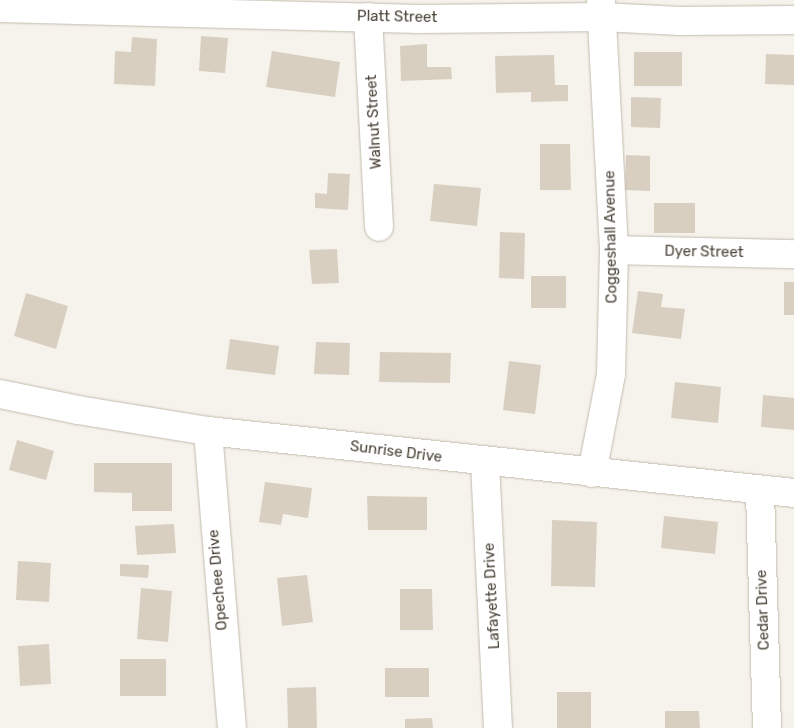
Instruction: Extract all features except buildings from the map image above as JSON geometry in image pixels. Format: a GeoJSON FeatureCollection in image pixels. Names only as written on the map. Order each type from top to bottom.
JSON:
{"type":"FeatureCollection","features":[{"type":"Feature","properties":{"kind":"street","name":"Platt Street"},"geometry":{"type":"LineString","coordinates":[[0,8],[368,17],[601,8],[680,21],[794,20]]}},
{"type":"Feature","properties":{"kind":"street","name":"Coggeshall Avenue"},"geometry":{"type":"LineString","coordinates":[[592,472],[611,374],[614,250],[601,8]]}},
{"type":"Feature","properties":{"kind":"street","name":"Walnut Street"},"geometry":{"type":"LineString","coordinates":[[368,17],[379,228]]}},
{"type":"Feature","properties":{"kind":"street","name":"Dyer Street"},"geometry":{"type":"LineString","coordinates":[[614,250],[794,254]]}},
{"type":"Feature","properties":{"kind":"street","name":"Sunrise Drive"},"geometry":{"type":"LineString","coordinates":[[0,394],[78,410],[208,431],[485,463],[592,472],[760,492],[794,493]]}},
{"type":"Feature","properties":{"kind":"street","name":"Opechee Drive"},"geometry":{"type":"LineString","coordinates":[[208,431],[232,728]]}},
{"type":"Feature","properties":{"kind":"street","name":"Lafayette Drive"},"geometry":{"type":"LineString","coordinates":[[485,463],[498,728]]}},
{"type":"Feature","properties":{"kind":"street","name":"Cedar Drive"},"geometry":{"type":"LineString","coordinates":[[760,492],[767,728]]}}]}
